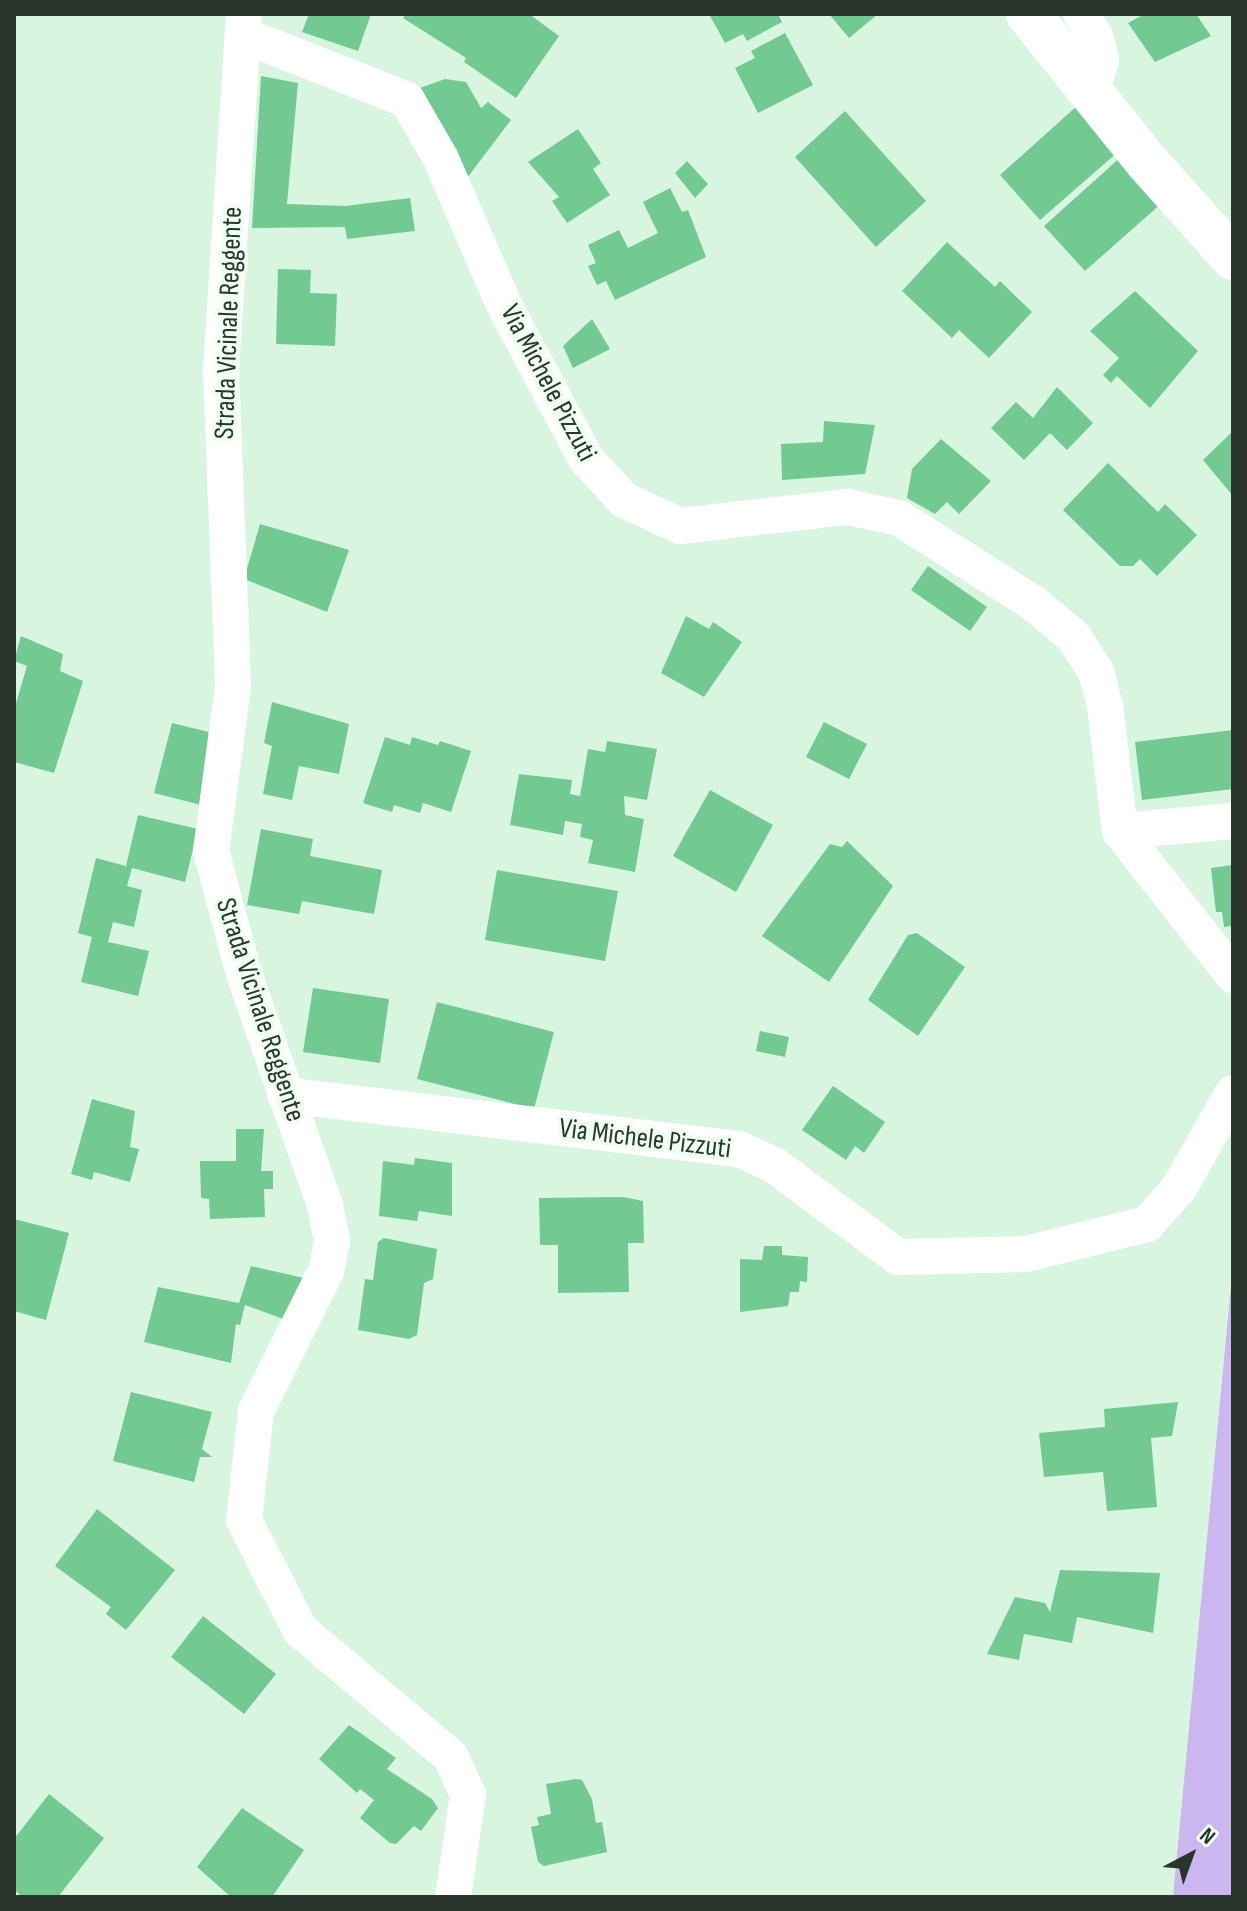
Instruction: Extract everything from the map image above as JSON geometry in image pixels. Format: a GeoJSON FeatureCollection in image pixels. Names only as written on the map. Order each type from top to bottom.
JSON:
{"type":"FeatureCollection","features":[{"type":"Feature","properties":{"kind":"street"},"geometry":{"type":"LineString","coordinates":[[1028,14],[1147,162],[1233,258]]}},
{"type":"Feature","properties":{"kind":"street"},"geometry":{"type":"LineString","coordinates":[[1081,14],[1096,38],[1101,60],[1092,90]]}},
{"type":"Feature","properties":{"kind":"street","name":"Via Michele Pizzuti"},"geometry":{"type":"LineString","coordinates":[[243,25],[407,100],[441,159],[505,307],[586,459],[624,500],[680,526],[848,507],[899,518],[1033,603],[1073,636],[1096,672],[1105,706],[1120,831]]}},
{"type":"Feature","properties":{"kind":"street","name":"Strada Vicinale Reggente"},"geometry":{"type":"LineString","coordinates":[[243,25],[221,370],[233,686],[211,851],[244,974],[325,1205],[332,1241],[326,1271],[256,1411],[244,1520],[300,1630],[450,1756],[468,1794],[453,1897]]}},
{"type":"Feature","properties":{"kind":"street"},"geometry":{"type":"LineString","coordinates":[[1120,831],[1233,821]]}},
{"type":"Feature","properties":{"kind":"street"},"geometry":{"type":"LineString","coordinates":[[1120,831],[1233,975]]}},
{"type":"Feature","properties":{"kind":"street","name":"Via Michele Pizzuti"},"geometry":{"type":"LineString","coordinates":[[285,1095],[739,1149],[774,1165],[898,1257],[1026,1254],[1147,1224],[1179,1188],[1233,1093]]}},
{"type":"Feature","properties":{"kind":"shaded area"},"geometry":{"type":"Polygon","coordinates":[[[1233,1265],[1233,1897],[1173,1897],[1233,1265]]]}},
{"type":"Feature","properties":{"kind":"building"},"geometry":{"type":"Polygon","coordinates":[[[309,14],[371,14],[358,51],[302,32],[309,14]]]}},
{"type":"Feature","properties":{"kind":"building"},"geometry":{"type":"Polygon","coordinates":[[[406,14],[529,14],[559,36],[516,98],[464,62],[466,58],[403,18],[406,14]]]}},
{"type":"Feature","properties":{"kind":"building"},"geometry":{"type":"Polygon","coordinates":[[[709,14],[778,14],[782,22],[747,41],[743,34],[725,43],[709,14]]]}},
{"type":"Feature","properties":{"kind":"building"},"geometry":{"type":"Polygon","coordinates":[[[829,14],[878,14],[849,38],[829,14]]]}},
{"type":"Feature","properties":{"kind":"building"},"geometry":{"type":"Polygon","coordinates":[[[1145,14],[1196,14],[1211,36],[1155,62],[1128,23],[1145,14]]]}},
{"type":"Feature","properties":{"kind":"building"},"geometry":{"type":"Polygon","coordinates":[[[785,33],[813,85],[758,113],[735,68],[755,58],[751,51],[785,33]]]}},
{"type":"Feature","properties":{"kind":"building"},"geometry":{"type":"Polygon","coordinates":[[[261,76],[298,83],[287,204],[345,206],[410,198],[415,231],[347,239],[345,227],[252,228],[261,76]]]}},
{"type":"Feature","properties":{"kind":"building"},"geometry":{"type":"Polygon","coordinates":[[[445,79],[466,82],[481,108],[488,102],[511,120],[467,178],[420,88],[445,79]]]}},
{"type":"Feature","properties":{"kind":"building"},"geometry":{"type":"Polygon","coordinates":[[[1078,105],[1119,151],[1040,220],[1000,175],[1078,105]]]}},
{"type":"Feature","properties":{"kind":"building"},"geometry":{"type":"Polygon","coordinates":[[[845,111],[926,201],[876,247],[795,157],[845,111]]]}},
{"type":"Feature","properties":{"kind":"building"},"geometry":{"type":"Polygon","coordinates":[[[578,129],[601,163],[593,169],[610,195],[567,223],[552,201],[559,197],[528,162],[578,129]]]}},
{"type":"Feature","properties":{"kind":"building"},"geometry":{"type":"Polygon","coordinates":[[[1122,156],[1163,202],[1085,271],[1044,226],[1122,156]]]}},
{"type":"Feature","properties":{"kind":"building"},"geometry":{"type":"Polygon","coordinates":[[[687,161],[708,184],[695,198],[675,173],[687,161]]]}},
{"type":"Feature","properties":{"kind":"building"},"geometry":{"type":"Polygon","coordinates":[[[670,188],[682,212],[688,210],[706,257],[615,300],[606,281],[597,285],[588,266],[596,263],[588,245],[619,230],[628,248],[658,233],[643,202],[670,188]]]}},
{"type":"Feature","properties":{"kind":"building"},"geometry":{"type":"Polygon","coordinates":[[[947,242],[995,287],[1000,281],[1032,312],[989,358],[959,330],[952,338],[902,291],[947,242]]]}},
{"type":"Feature","properties":{"kind":"building"},"geometry":{"type":"Polygon","coordinates":[[[278,269],[311,270],[310,293],[337,294],[335,346],[276,344],[278,269]]]}},
{"type":"Feature","properties":{"kind":"building"},"geometry":{"type":"Polygon","coordinates":[[[1135,291],[1198,351],[1150,408],[1117,376],[1111,383],[1103,375],[1119,358],[1090,331],[1135,291]]]}},
{"type":"Feature","properties":{"kind":"building"},"geometry":{"type":"Polygon","coordinates":[[[592,319],[610,349],[573,368],[563,346],[592,319]]]}},
{"type":"Feature","properties":{"kind":"building"},"geometry":{"type":"Polygon","coordinates":[[[1057,387],[1093,423],[1067,450],[1050,433],[1024,460],[991,428],[1016,402],[1033,418],[1057,387]]]}},
{"type":"Feature","properties":{"kind":"building"},"geometry":{"type":"Polygon","coordinates":[[[824,421],[875,425],[865,474],[782,480],[781,444],[823,442],[824,421]]]}},
{"type":"Feature","properties":{"kind":"building"},"geometry":{"type":"Polygon","coordinates":[[[1233,431],[1233,496],[1203,460],[1233,431]]]}},
{"type":"Feature","properties":{"kind":"building"},"geometry":{"type":"Polygon","coordinates":[[[941,439],[991,481],[959,514],[947,502],[935,514],[907,498],[912,469],[941,439]]]}},
{"type":"Feature","properties":{"kind":"building"},"geometry":{"type":"Polygon","coordinates":[[[1108,463],[1158,512],[1165,504],[1197,535],[1157,576],[1140,559],[1133,566],[1120,566],[1063,510],[1108,463]]]}},
{"type":"Feature","properties":{"kind":"building"},"geometry":{"type":"Polygon","coordinates":[[[260,524],[349,550],[327,612],[244,579],[260,524]]]}},
{"type":"Feature","properties":{"kind":"building"},"geometry":{"type":"Polygon","coordinates":[[[928,566],[987,607],[970,631],[911,590],[928,566]]]}},
{"type":"Feature","properties":{"kind":"building"},"geometry":{"type":"Polygon","coordinates":[[[686,616],[709,629],[713,622],[742,642],[704,697],[661,673],[686,616]]]}},
{"type":"Feature","properties":{"kind":"building"},"geometry":{"type":"Polygon","coordinates":[[[21,636],[63,654],[60,671],[83,681],[54,773],[14,762],[14,710],[27,666],[14,661],[21,636]]]}},
{"type":"Feature","properties":{"kind":"building"},"geometry":{"type":"Polygon","coordinates":[[[272,702],[349,724],[339,774],[299,766],[292,800],[263,794],[272,746],[264,743],[272,702]]]}},
{"type":"Feature","properties":{"kind":"building"},"geometry":{"type":"Polygon","coordinates":[[[824,722],[867,744],[849,779],[806,757],[824,722]]]}},
{"type":"Feature","properties":{"kind":"building"},"geometry":{"type":"Polygon","coordinates":[[[172,723],[217,734],[205,806],[154,793],[172,723]]]}},
{"type":"Feature","properties":{"kind":"building"},"geometry":{"type":"Polygon","coordinates":[[[1233,730],[1233,789],[1142,800],[1135,742],[1233,730]]]}},
{"type":"Feature","properties":{"kind":"building"},"geometry":{"type":"Polygon","coordinates":[[[385,737],[410,745],[412,737],[438,745],[440,741],[471,751],[451,812],[423,803],[420,813],[394,805],[392,812],[363,803],[385,737]]]}},
{"type":"Feature","properties":{"kind":"building"},"geometry":{"type":"Polygon","coordinates":[[[607,741],[657,749],[647,800],[624,796],[625,815],[644,819],[635,872],[588,863],[593,840],[580,837],[582,824],[565,821],[563,835],[510,825],[519,774],[572,780],[570,794],[580,796],[588,749],[605,752],[607,741]]]}},
{"type":"Feature","properties":{"kind":"building"},"geometry":{"type":"Polygon","coordinates":[[[710,790],[773,825],[736,892],[673,856],[710,790]]]}},
{"type":"Feature","properties":{"kind":"building"},"geometry":{"type":"Polygon","coordinates":[[[138,815],[198,829],[185,882],[132,868],[127,886],[142,890],[134,927],[113,922],[108,942],[149,951],[138,996],[81,982],[92,937],[78,933],[96,858],[126,866],[138,815]]]}},
{"type":"Feature","properties":{"kind":"building"},"geometry":{"type":"Polygon","coordinates":[[[261,829],[313,839],[310,856],[382,870],[374,914],[302,901],[299,914],[247,905],[261,829]]]}},
{"type":"Feature","properties":{"kind":"building"},"geometry":{"type":"Polygon","coordinates":[[[847,841],[893,886],[829,982],[762,936],[830,844],[842,847],[847,841]]]}},
{"type":"Feature","properties":{"kind":"building"},"geometry":{"type":"Polygon","coordinates":[[[1233,865],[1233,926],[1224,927],[1222,912],[1216,912],[1211,868],[1233,865]]]}},
{"type":"Feature","properties":{"kind":"building"},"geometry":{"type":"Polygon","coordinates":[[[497,870],[618,891],[605,961],[485,940],[497,870]]]}},
{"type":"Feature","properties":{"kind":"building"},"geometry":{"type":"Polygon","coordinates":[[[917,933],[965,967],[918,1036],[868,1000],[908,935],[917,933]]]}},
{"type":"Feature","properties":{"kind":"building"},"geometry":{"type":"Polygon","coordinates":[[[313,988],[389,999],[380,1063],[303,1052],[313,988]]]}},
{"type":"Feature","properties":{"kind":"building"},"geometry":{"type":"Polygon","coordinates":[[[437,1002],[554,1032],[534,1109],[417,1079],[437,1002]]]}},
{"type":"Feature","properties":{"kind":"building"},"geometry":{"type":"Polygon","coordinates":[[[760,1031],[789,1037],[785,1057],[756,1051],[760,1031]]]}},
{"type":"Feature","properties":{"kind":"building"},"geometry":{"type":"Polygon","coordinates":[[[833,1086],[885,1122],[864,1153],[855,1146],[846,1160],[802,1130],[833,1086]]]}},
{"type":"Feature","properties":{"kind":"building"},"geometry":{"type":"Polygon","coordinates":[[[92,1099],[135,1111],[130,1147],[139,1149],[130,1182],[94,1172],[92,1180],[71,1174],[92,1099]]]}},
{"type":"Feature","properties":{"kind":"building"},"geometry":{"type":"Polygon","coordinates":[[[236,1129],[264,1129],[261,1171],[273,1171],[273,1189],[264,1189],[265,1217],[210,1219],[209,1199],[201,1198],[200,1161],[236,1161],[236,1129]]]}},
{"type":"Feature","properties":{"kind":"building"},"geometry":{"type":"Polygon","coordinates":[[[415,1158],[452,1163],[452,1216],[419,1211],[417,1221],[379,1216],[383,1161],[414,1165],[415,1158]]]}},
{"type":"Feature","properties":{"kind":"building"},"geometry":{"type":"Polygon","coordinates":[[[623,1197],[643,1201],[644,1243],[628,1243],[629,1292],[558,1293],[558,1245],[540,1245],[539,1198],[623,1197]]]}},
{"type":"Feature","properties":{"kind":"building"},"geometry":{"type":"Polygon","coordinates":[[[14,1219],[69,1233],[46,1320],[14,1311],[14,1219]]]}},
{"type":"Feature","properties":{"kind":"building"},"geometry":{"type":"Polygon","coordinates":[[[384,1238],[437,1249],[433,1279],[424,1283],[417,1335],[409,1339],[358,1330],[365,1279],[373,1280],[378,1242],[384,1238]]]}},
{"type":"Feature","properties":{"kind":"building"},"geometry":{"type":"Polygon","coordinates":[[[764,1246],[782,1246],[782,1255],[808,1257],[807,1282],[800,1281],[799,1292],[790,1292],[788,1306],[740,1312],[740,1259],[762,1260],[764,1246]]]}},
{"type":"Feature","properties":{"kind":"building"},"geometry":{"type":"Polygon","coordinates":[[[251,1266],[308,1279],[286,1320],[245,1305],[240,1325],[236,1324],[231,1363],[144,1342],[158,1287],[239,1303],[251,1266]]]}},
{"type":"Feature","properties":{"kind":"building"},"geometry":{"type":"Polygon","coordinates":[[[131,1392],[212,1412],[202,1449],[212,1457],[200,1457],[194,1482],[113,1461],[131,1392]]]}},
{"type":"Feature","properties":{"kind":"building"},"geometry":{"type":"Polygon","coordinates":[[[1178,1402],[1172,1436],[1151,1438],[1157,1507],[1107,1511],[1103,1472],[1044,1477],[1039,1433],[1105,1427],[1104,1409],[1178,1402]]]}},
{"type":"Feature","properties":{"kind":"building"},"geometry":{"type":"Polygon","coordinates":[[[97,1509],[175,1570],[126,1630],[106,1614],[111,1607],[55,1566],[97,1509]]]}},
{"type":"Feature","properties":{"kind":"building"},"geometry":{"type":"Polygon","coordinates":[[[1060,1570],[1160,1573],[1153,1633],[1077,1617],[1072,1643],[1024,1634],[1019,1660],[987,1654],[1015,1597],[1045,1603],[1050,1612],[1060,1570]]]}},
{"type":"Feature","properties":{"kind":"building"},"geometry":{"type":"Polygon","coordinates":[[[203,1616],[276,1674],[244,1714],[171,1657],[203,1616]]]}},
{"type":"Feature","properties":{"kind":"building"},"geometry":{"type":"Polygon","coordinates":[[[349,1725],[396,1758],[387,1769],[432,1799],[438,1808],[421,1831],[414,1826],[396,1844],[390,1843],[360,1818],[374,1800],[360,1789],[357,1793],[319,1759],[349,1725]]]}},
{"type":"Feature","properties":{"kind":"building"},"geometry":{"type":"Polygon","coordinates":[[[582,1780],[592,1799],[596,1823],[602,1822],[607,1852],[544,1866],[538,1862],[531,1827],[539,1825],[537,1817],[551,1814],[546,1784],[582,1780]]]}},
{"type":"Feature","properties":{"kind":"building"},"geometry":{"type":"Polygon","coordinates":[[[49,1794],[104,1838],[58,1897],[23,1897],[14,1890],[14,1839],[49,1794]]]}},
{"type":"Feature","properties":{"kind":"building"},"geometry":{"type":"Polygon","coordinates":[[[242,1808],[304,1850],[272,1897],[231,1897],[197,1867],[242,1808]]]}}]}
